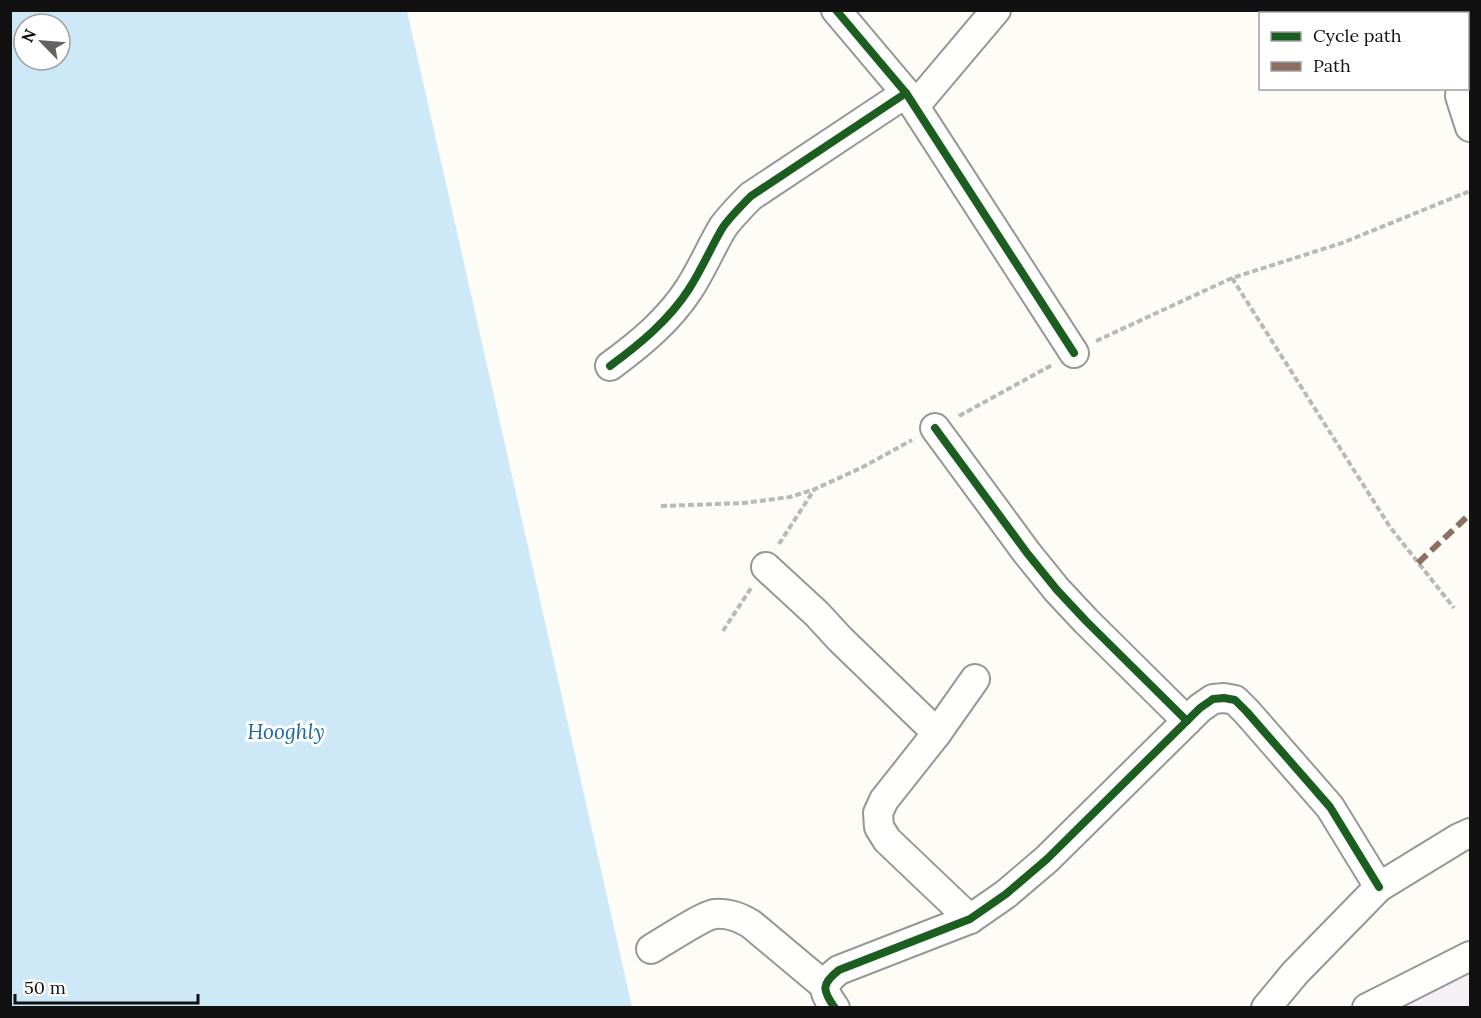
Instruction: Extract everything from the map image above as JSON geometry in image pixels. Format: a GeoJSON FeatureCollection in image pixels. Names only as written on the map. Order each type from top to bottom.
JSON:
{"type":"FeatureCollection","features":[{"type":"Feature","properties":{"kind":"street"},"geometry":{"type":"LineString","coordinates":[[836,10],[911,100],[1074,352]]}},
{"type":"Feature","properties":{"kind":"street"},"geometry":{"type":"LineString","coordinates":[[610,366],[636,347],[672,311],[689,289],[735,211],[751,196],[911,100],[996,10]]}},
{"type":"Feature","properties":{"kind":"street"},"geometry":{"type":"LineString","coordinates":[[1461,90],[1460,96],[1470,127]]}},
{"type":"Feature","properties":{"kind":"street"},"geometry":{"type":"LineString","coordinates":[[935,428],[1057,590],[1187,721]]}},
{"type":"Feature","properties":{"kind":"street"},"geometry":{"type":"LineString","coordinates":[[766,567],[810,607],[937,733]]}},
{"type":"Feature","properties":{"kind":"street"},"geometry":{"type":"LineString","coordinates":[[970,919],[887,840],[879,827],[878,813],[884,800],[937,733],[975,679]]}},
{"type":"Feature","properties":{"kind":"street"},"geometry":{"type":"LineString","coordinates":[[830,997],[830,977],[839,969],[970,919],[1006,894],[1047,859],[1200,708],[1213,699],[1235,700],[1272,739],[1330,807],[1379,887]]}},
{"type":"Feature","properties":{"kind":"street"},"geometry":{"type":"LineString","coordinates":[[1266,1008],[1295,973],[1379,887],[1470,833]]}},
{"type":"Feature","properties":{"kind":"street"},"geometry":{"type":"LineString","coordinates":[[651,949],[712,914],[739,917],[751,924],[830,997]]}},
{"type":"Feature","properties":{"kind":"street"},"geometry":{"type":"LineString","coordinates":[[1367,1008],[1470,956]]}},
{"type":"Feature","properties":{"kind":"path"},"geometry":{"type":"LineString","coordinates":[[1232,278],[1390,527],[1454,608]]}},
{"type":"Feature","properties":{"kind":"shaded area"},"geometry":{"type":"Polygon","coordinates":[[[1470,968],[1470,1007],[1402,1007],[1470,968]]]}},
{"type":"Feature","properties":{"kind":"water","name":"Hooghly"},"geometry":{"type":"Polygon","coordinates":[[[10,11],[407,11],[632,1007],[11,1007],[10,11]]]}},
{"type":"Feature","properties":{"kind":"marked path"},"geometry":{"type":"LineString","coordinates":[[1418,563],[1470,514]]}},
{"type":"Feature","properties":{"kind":"cycle path"},"geometry":{"type":"LineString","coordinates":[[836,10],[906,93],[1074,353]]}},
{"type":"Feature","properties":{"kind":"cycle path"},"geometry":{"type":"LineString","coordinates":[[610,366],[643,340],[672,311],[694,281],[723,227],[751,196],[906,93]]}},
{"type":"Feature","properties":{"kind":"cycle path"},"geometry":{"type":"LineString","coordinates":[[935,428],[1057,590],[1187,721]]}},
{"type":"Feature","properties":{"kind":"cycle path"},"geometry":{"type":"LineString","coordinates":[[835,1008],[825,988],[829,979],[839,970],[970,919],[1006,894],[1047,859],[1200,708],[1213,699],[1235,700],[1247,712],[1330,807],[1379,887]]}}]}
